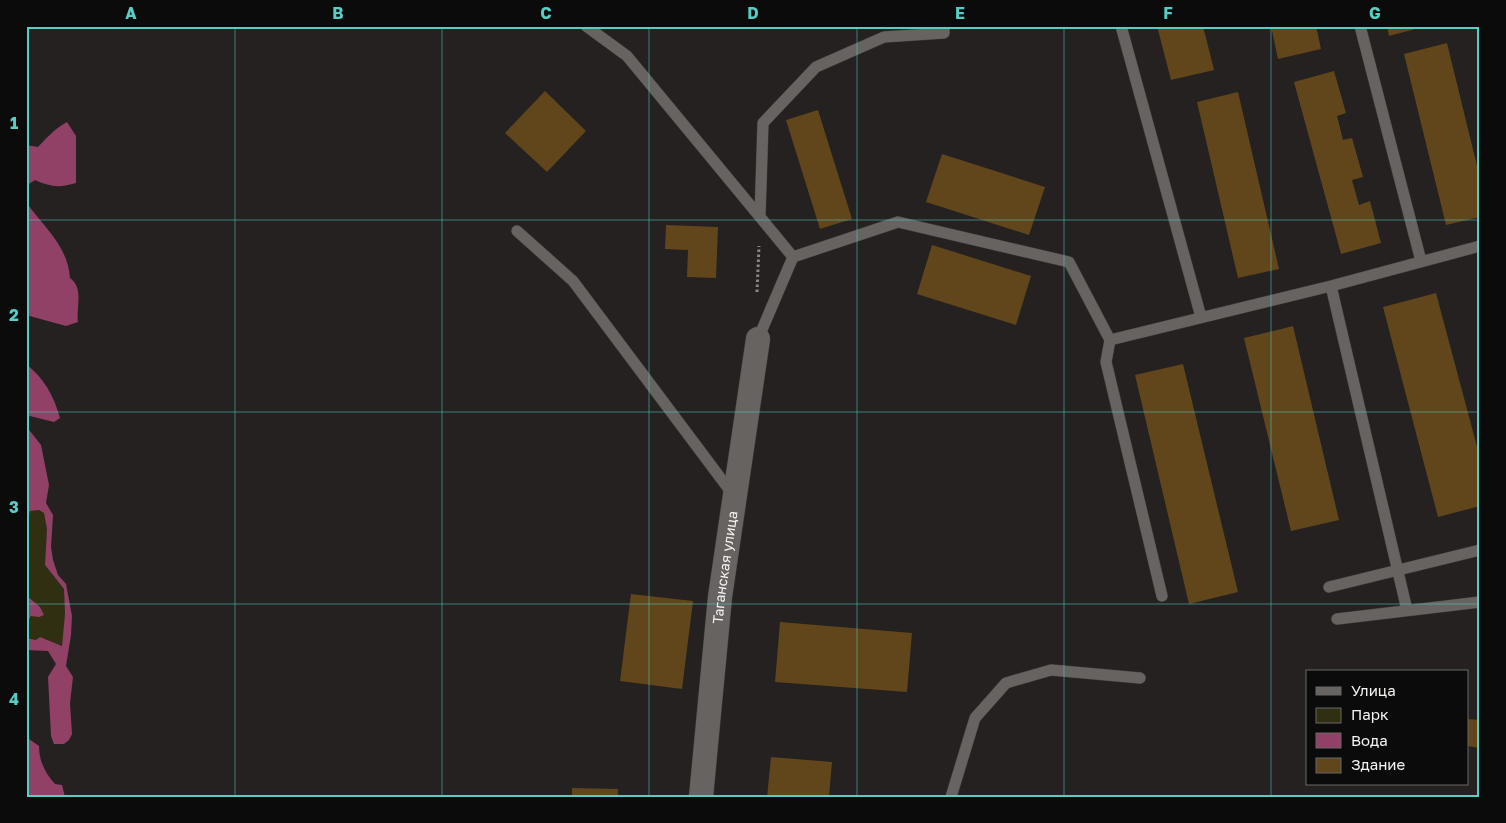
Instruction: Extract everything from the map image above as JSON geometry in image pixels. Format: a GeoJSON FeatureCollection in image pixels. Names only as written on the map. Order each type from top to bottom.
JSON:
{"type":"FeatureCollection","features":[{"type":"Feature","properties":{"kind":"street","name":"Таганская улица"},"geometry":{"type":"LineString","coordinates":[[701,797],[720,597],[758,339]]}},
{"type":"Feature","properties":{"kind":"lane"},"geometry":{"type":"LineString","coordinates":[[586,26],[627,56],[793,257]]}},
{"type":"Feature","properties":{"kind":"lane"},"geometry":{"type":"LineString","coordinates":[[760,216],[764,123],[816,67],[884,37],[944,33],[944,26]]}},
{"type":"Feature","properties":{"kind":"lane"},"geometry":{"type":"LineString","coordinates":[[1121,26],[1201,317]]}},
{"type":"Feature","properties":{"kind":"lane"},"geometry":{"type":"LineString","coordinates":[[1360,26],[1421,261]]}},
{"type":"Feature","properties":{"kind":"lane"},"geometry":{"type":"LineString","coordinates":[[758,339],[793,257],[898,222],[1069,262],[1110,340],[1106,362],[1162,596]]}},
{"type":"Feature","properties":{"kind":"lane"},"geometry":{"type":"LineString","coordinates":[[517,231],[573,281],[735,497]]}},
{"type":"Feature","properties":{"kind":"lane"},"geometry":{"type":"LineString","coordinates":[[1110,340],[1331,286],[1480,246]]}},
{"type":"Feature","properties":{"kind":"lane"},"geometry":{"type":"LineString","coordinates":[[1331,286],[1407,610]]}},
{"type":"Feature","properties":{"kind":"lane"},"geometry":{"type":"LineString","coordinates":[[1329,587],[1480,550]]}},
{"type":"Feature","properties":{"kind":"lane"},"geometry":{"type":"LineString","coordinates":[[1337,619],[1480,602]]}},
{"type":"Feature","properties":{"kind":"lane"},"geometry":{"type":"LineString","coordinates":[[951,797],[975,718],[1006,683],[1051,670],[1140,678]]}},
{"type":"Feature","properties":{"kind":"green space"},"geometry":{"type":"Polygon","coordinates":[[[39,510],[44,513],[47,529],[45,565],[64,589],[63,646],[40,637],[36,640],[26,638],[26,625],[31,616],[35,616],[37,604],[26,595],[28,521],[30,511],[39,510]]]}},
{"type":"Feature","properties":{"kind":"water"},"geometry":{"type":"Polygon","coordinates":[[[67,122],[76,136],[76,183],[55,186],[35,180],[26,186],[26,145],[38,147],[55,130],[67,122]]]}},
{"type":"Feature","properties":{"kind":"water"},"geometry":{"type":"Polygon","coordinates":[[[26,202],[54,237],[65,256],[70,278],[77,287],[78,292],[78,322],[66,326],[26,315],[26,202]]]}},
{"type":"Feature","properties":{"kind":"water"},"geometry":{"type":"Polygon","coordinates":[[[26,364],[43,381],[55,402],[60,418],[54,422],[26,415],[26,364]]]}},
{"type":"Feature","properties":{"kind":"water"},"geometry":{"type":"Polygon","coordinates":[[[26,426],[41,445],[49,485],[46,503],[53,515],[51,547],[53,560],[58,575],[66,584],[72,616],[66,666],[73,677],[70,703],[72,734],[64,744],[54,744],[51,736],[48,677],[56,664],[48,651],[26,650],[26,638],[36,640],[40,637],[62,646],[65,614],[64,589],[45,565],[47,529],[44,513],[39,510],[30,511],[26,523],[26,426]]]}},
{"type":"Feature","properties":{"kind":"water"},"geometry":{"type":"Polygon","coordinates":[[[26,595],[40,607],[44,615],[39,617],[31,616],[26,625],[26,595]]]}},
{"type":"Feature","properties":{"kind":"water"},"geometry":{"type":"Polygon","coordinates":[[[26,737],[39,746],[41,762],[48,776],[55,784],[62,785],[65,797],[26,797],[26,737]]]}},
{"type":"Feature","properties":{"kind":"building"},"geometry":{"type":"Polygon","coordinates":[[[1157,26],[1203,26],[1214,70],[1171,80],[1157,26]]]}},
{"type":"Feature","properties":{"kind":"building"},"geometry":{"type":"Polygon","coordinates":[[[1271,26],[1316,26],[1321,49],[1278,59],[1271,26]]]}},
{"type":"Feature","properties":{"kind":"building"},"geometry":{"type":"Polygon","coordinates":[[[1387,26],[1423,26],[1423,27],[1389,36],[1387,26]]]}},
{"type":"Feature","properties":{"kind":"building"},"geometry":{"type":"Polygon","coordinates":[[[1447,43],[1480,178],[1480,217],[1446,225],[1404,54],[1447,43]]]}},
{"type":"Feature","properties":{"kind":"building"},"geometry":{"type":"Polygon","coordinates":[[[1334,71],[1346,113],[1337,116],[1343,140],[1352,138],[1363,177],[1352,180],[1359,205],[1370,201],[1381,243],[1341,254],[1294,82],[1334,71]]]}},
{"type":"Feature","properties":{"kind":"building"},"geometry":{"type":"Polygon","coordinates":[[[545,91],[586,131],[547,172],[505,133],[545,91]]]}},
{"type":"Feature","properties":{"kind":"building"},"geometry":{"type":"Polygon","coordinates":[[[1238,92],[1279,269],[1238,278],[1197,102],[1238,92]]]}},
{"type":"Feature","properties":{"kind":"building"},"geometry":{"type":"Polygon","coordinates":[[[818,110],[852,219],[820,229],[786,120],[818,110]]]}},
{"type":"Feature","properties":{"kind":"building"},"geometry":{"type":"Polygon","coordinates":[[[942,154],[1045,187],[1029,235],[926,202],[942,154]]]}},
{"type":"Feature","properties":{"kind":"building"},"geometry":{"type":"Polygon","coordinates":[[[666,225],[718,227],[716,278],[687,277],[688,250],[665,249],[666,225]]]}},
{"type":"Feature","properties":{"kind":"building"},"geometry":{"type":"Polygon","coordinates":[[[932,245],[1031,276],[1016,325],[917,294],[932,245]]]}},
{"type":"Feature","properties":{"kind":"building"},"geometry":{"type":"Polygon","coordinates":[[[1436,293],[1480,458],[1480,506],[1438,517],[1383,307],[1436,293]]]}},
{"type":"Feature","properties":{"kind":"building"},"geometry":{"type":"Polygon","coordinates":[[[1293,326],[1339,520],[1291,531],[1244,338],[1293,326]]]}},
{"type":"Feature","properties":{"kind":"building"},"geometry":{"type":"Polygon","coordinates":[[[1183,364],[1238,592],[1189,604],[1135,375],[1183,364]]]}},
{"type":"Feature","properties":{"kind":"building"},"geometry":{"type":"Polygon","coordinates":[[[631,594],[693,601],[682,689],[620,681],[631,594]]]}},
{"type":"Feature","properties":{"kind":"building"},"geometry":{"type":"Polygon","coordinates":[[[780,622],[912,633],[907,692],[775,682],[780,622]]]}},
{"type":"Feature","properties":{"kind":"building"},"geometry":{"type":"Polygon","coordinates":[[[1468,719],[1480,720],[1480,748],[1468,746],[1468,719]]]}},
{"type":"Feature","properties":{"kind":"building"},"geometry":{"type":"Polygon","coordinates":[[[771,757],[832,762],[829,797],[767,797],[771,757]]]}},
{"type":"Feature","properties":{"kind":"building"},"geometry":{"type":"Polygon","coordinates":[[[572,788],[618,789],[618,797],[572,797],[572,788]]]}}]}
